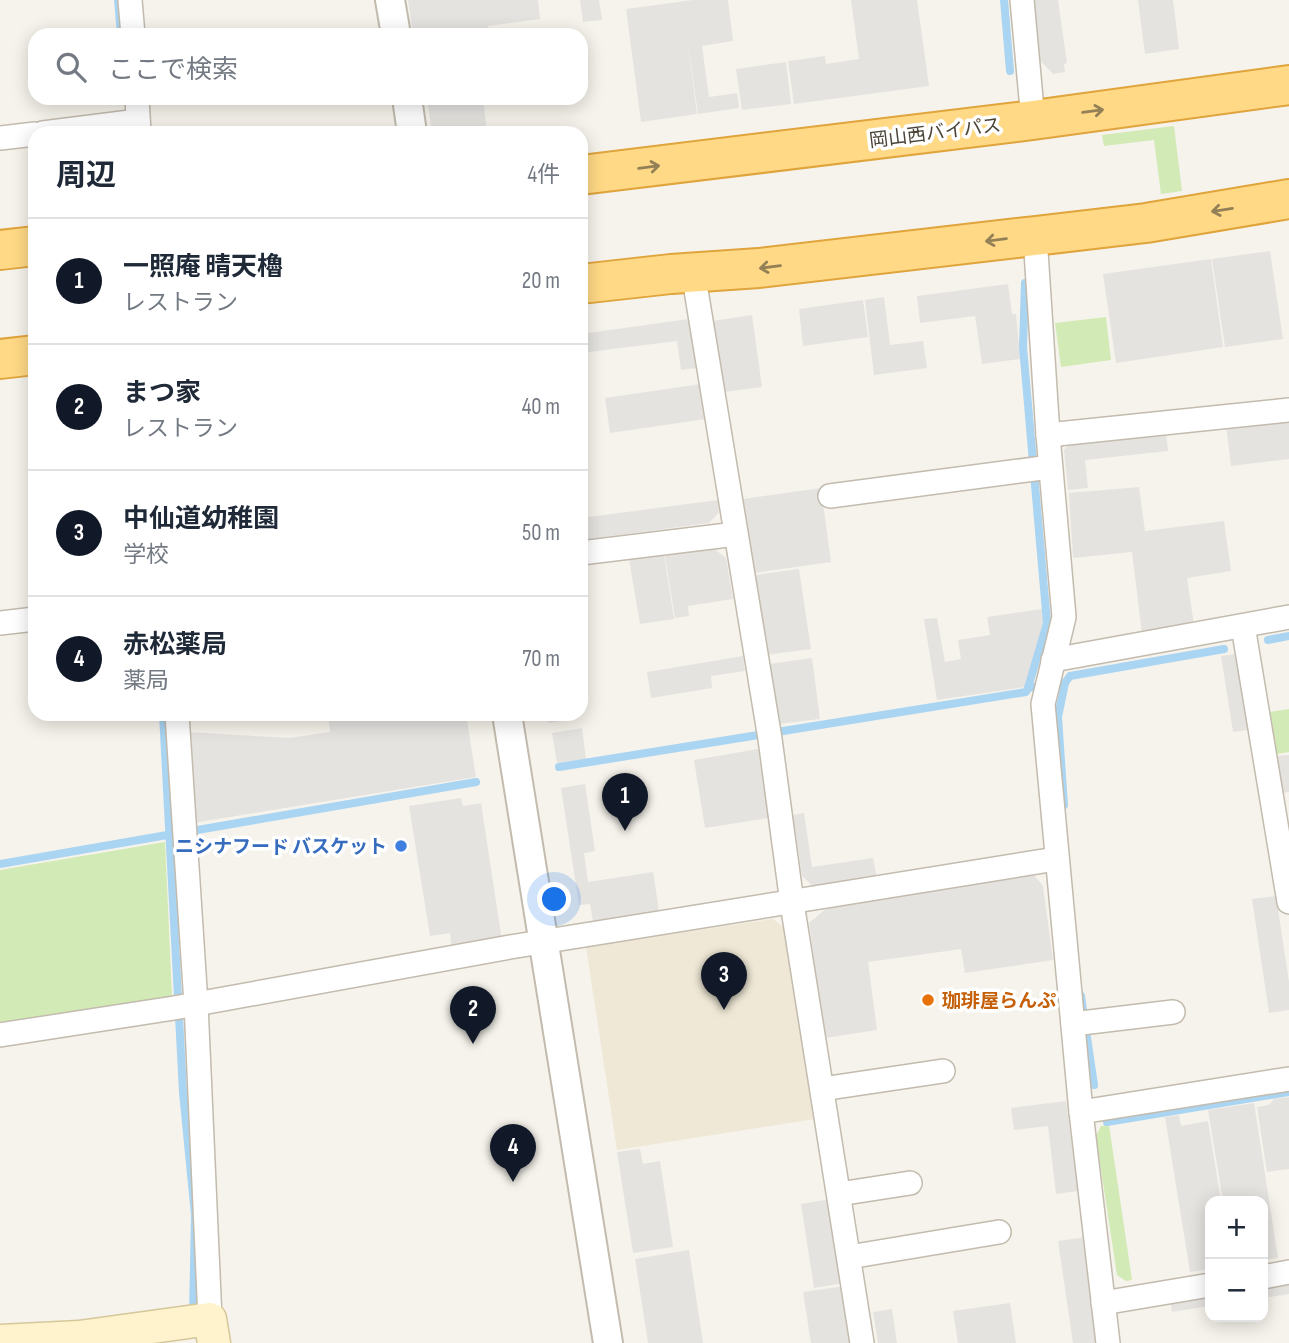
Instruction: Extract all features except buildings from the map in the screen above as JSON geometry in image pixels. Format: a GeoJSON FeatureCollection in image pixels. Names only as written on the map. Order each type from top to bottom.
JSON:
{"type":"FeatureCollection","features":[{"type":"Feature","properties":{"kind":"highway","name":"岡山西バイパス"},"geometry":{"type":"LineString","coordinates":[[588,174],[1033,120],[1289,85]]}},
{"type":"Feature","properties":{"kind":"highway"},"geometry":{"type":"LineString","coordinates":[[588,283],[759,268],[1146,223],[1289,199]]}},
{"type":"Feature","properties":{"kind":"highway"},"geometry":{"type":"LineString","coordinates":[[0,250],[28,247]]}},
{"type":"Feature","properties":{"kind":"highway"},"geometry":{"type":"LineString","coordinates":[[0,359],[28,356]]}},
{"type":"Feature","properties":{"kind":"main road"},"geometry":{"type":"LineString","coordinates":[[0,1341],[202,1326]]}},
{"type":"Feature","properties":{"kind":"street"},"geometry":{"type":"LineString","coordinates":[[130,0],[132,28]]}},
{"type":"Feature","properties":{"kind":"street"},"geometry":{"type":"LineString","coordinates":[[390,0],[395,28]]}},
{"type":"Feature","properties":{"kind":"street"},"geometry":{"type":"LineString","coordinates":[[1022,0],[1033,120]]}},
{"type":"Feature","properties":{"kind":"street"},"geometry":{"type":"LineString","coordinates":[[132,125],[136,105]]}},
{"type":"Feature","properties":{"kind":"street"},"geometry":{"type":"LineString","coordinates":[[408,105],[411,126]]}},
{"type":"Feature","properties":{"kind":"street"},"geometry":{"type":"LineString","coordinates":[[0,138],[28,135]]}},
{"type":"Feature","properties":{"kind":"street"},"geometry":{"type":"LineString","coordinates":[[1035,236],[1048,435],[1039,469],[1064,617],[1048,677],[1056,859],[1081,1023],[1081,1112],[1108,1343]]}},
{"type":"Feature","properties":{"kind":"street"},"geometry":{"type":"LineString","coordinates":[[693,272],[768,732],[792,903],[862,1343]]}},
{"type":"Feature","properties":{"kind":"street"},"geometry":{"type":"LineString","coordinates":[[1048,435],[1289,410]]}},
{"type":"Feature","properties":{"kind":"street"},"geometry":{"type":"LineString","coordinates":[[830,496],[1039,469]]}},
{"type":"Feature","properties":{"kind":"street"},"geometry":{"type":"LineString","coordinates":[[588,552],[736,534]]}},
{"type":"Feature","properties":{"kind":"street"},"geometry":{"type":"LineString","coordinates":[[1048,677],[1243,626],[1289,617]]}},
{"type":"Feature","properties":{"kind":"street"},"geometry":{"type":"LineString","coordinates":[[0,623],[28,620]]}},
{"type":"Feature","properties":{"kind":"street"},"geometry":{"type":"LineString","coordinates":[[1243,626],[1289,902]]}},
{"type":"Feature","properties":{"kind":"street"},"geometry":{"type":"LineString","coordinates":[[177,721],[184,830],[186,1006],[202,1326]]}},
{"type":"Feature","properties":{"kind":"street"},"geometry":{"type":"LineString","coordinates":[[508,721],[608,1343]]}},
{"type":"Feature","properties":{"kind":"street"},"geometry":{"type":"LineString","coordinates":[[0,1035],[186,1006],[543,942],[1056,859]]}},
{"type":"Feature","properties":{"kind":"street"},"geometry":{"type":"LineString","coordinates":[[1081,1023],[1173,1012]]}},
{"type":"Feature","properties":{"kind":"street"},"geometry":{"type":"LineString","coordinates":[[822,1088],[943,1071]]}},
{"type":"Feature","properties":{"kind":"street"},"geometry":{"type":"LineString","coordinates":[[1081,1112],[1289,1079]]}},
{"type":"Feature","properties":{"kind":"street"},"geometry":{"type":"LineString","coordinates":[[839,1194],[909,1183]]}},
{"type":"Feature","properties":{"kind":"street"},"geometry":{"type":"LineString","coordinates":[[849,1257],[999,1232]]}},
{"type":"Feature","properties":{"kind":"street"},"geometry":{"type":"LineString","coordinates":[[1268,1276],[1289,1272]]}},
{"type":"Feature","properties":{"kind":"street"},"geometry":{"type":"LineString","coordinates":[[1103,1303],[1205,1286]]}},
{"type":"Feature","properties":{"kind":"shaded area"},"geometry":{"type":"Polygon","coordinates":[[[408,0],[538,0],[540,19],[488,28],[412,28],[408,0]]]}},
{"type":"Feature","properties":{"kind":"shaded area"},"geometry":{"type":"Polygon","coordinates":[[[580,0],[599,0],[602,20],[583,22],[580,0]]]}},
{"type":"Feature","properties":{"kind":"shaded area"},"geometry":{"type":"Polygon","coordinates":[[[693,0],[728,0],[733,41],[702,46],[709,97],[737,93],[739,108],[698,114],[687,36],[697,114],[641,122],[626,9],[693,0]]]}},
{"type":"Feature","properties":{"kind":"shaded area"},"geometry":{"type":"Polygon","coordinates":[[[851,0],[917,0],[929,86],[794,104],[788,61],[825,56],[826,64],[859,59],[851,0]]]}},
{"type":"Feature","properties":{"kind":"shaded area"},"geometry":{"type":"Polygon","coordinates":[[[1033,0],[1058,0],[1067,63],[1064,64],[1065,72],[1053,74],[1037,57],[1033,0]]]}},
{"type":"Feature","properties":{"kind":"shaded area"},"geometry":{"type":"Polygon","coordinates":[[[1138,0],[1173,0],[1179,49],[1145,54],[1138,0]]]}},
{"type":"Feature","properties":{"kind":"shaded area"},"geometry":{"type":"Polygon","coordinates":[[[786,62],[791,104],[742,110],[736,69],[786,62]]]}},
{"type":"Feature","properties":{"kind":"shaded area"},"geometry":{"type":"Polygon","coordinates":[[[428,105],[484,105],[486,126],[431,126],[428,105]]]}},
{"type":"Feature","properties":{"kind":"shaded area"},"geometry":{"type":"Polygon","coordinates":[[[1270,251],[1283,339],[1225,347],[1212,259],[1270,251]]]}},
{"type":"Feature","properties":{"kind":"shaded area"},"geometry":{"type":"Polygon","coordinates":[[[1211,259],[1223,347],[1116,363],[1103,274],[1211,259]]]}},
{"type":"Feature","properties":{"kind":"shaded area"},"geometry":{"type":"Polygon","coordinates":[[[1008,284],[1012,314],[1016,314],[1020,359],[982,364],[975,316],[920,323],[917,296],[1008,284]]]}},
{"type":"Feature","properties":{"kind":"shaded area"},"geometry":{"type":"Polygon","coordinates":[[[884,297],[890,345],[923,341],[927,368],[874,375],[865,300],[884,297]]]}},
{"type":"Feature","properties":{"kind":"shaded area"},"geometry":{"type":"Polygon","coordinates":[[[863,300],[868,337],[803,346],[799,309],[863,300]]]}},
{"type":"Feature","properties":{"kind":"shaded area"},"geometry":{"type":"Polygon","coordinates":[[[752,315],[762,387],[723,392],[713,321],[752,315]]]}},
{"type":"Feature","properties":{"kind":"shaded area"},"geometry":{"type":"Polygon","coordinates":[[[689,319],[696,368],[681,370],[677,341],[588,352],[588,333],[689,319]]]}},
{"type":"Feature","properties":{"kind":"shaded area"},"geometry":{"type":"Polygon","coordinates":[[[701,384],[706,419],[610,433],[605,398],[701,384]]]}},
{"type":"Feature","properties":{"kind":"shaded area"},"geometry":{"type":"Polygon","coordinates":[[[1289,419],[1289,459],[1231,466],[1226,425],[1289,419]]]}},
{"type":"Feature","properties":{"kind":"shaded area"},"geometry":{"type":"Polygon","coordinates":[[[1166,431],[1168,451],[1085,460],[1088,488],[1068,490],[1064,450],[1074,440],[1166,431]]]}},
{"type":"Feature","properties":{"kind":"shaded area"},"geometry":{"type":"Polygon","coordinates":[[[1139,487],[1145,531],[1224,521],[1231,571],[1187,578],[1194,625],[1142,634],[1132,552],[1073,558],[1069,493],[1139,487]]]}},
{"type":"Feature","properties":{"kind":"shaded area"},"geometry":{"type":"Polygon","coordinates":[[[821,488],[831,562],[754,573],[743,499],[821,488]]]}},
{"type":"Feature","properties":{"kind":"shaded area"},"geometry":{"type":"Polygon","coordinates":[[[718,500],[719,512],[709,523],[588,539],[588,517],[718,500]]]}},
{"type":"Feature","properties":{"kind":"shaded area"},"geometry":{"type":"Polygon","coordinates":[[[713,548],[726,558],[733,599],[688,606],[689,616],[675,618],[665,556],[713,548]]]}},
{"type":"Feature","properties":{"kind":"shaded area"},"geometry":{"type":"Polygon","coordinates":[[[664,554],[674,619],[640,624],[629,559],[664,554]]]}},
{"type":"Feature","properties":{"kind":"shaded area"},"geometry":{"type":"Polygon","coordinates":[[[799,569],[811,649],[766,655],[755,575],[799,569]]]}},
{"type":"Feature","properties":{"kind":"shaded area"},"geometry":{"type":"Polygon","coordinates":[[[1042,609],[1044,622],[1025,687],[937,700],[924,619],[937,618],[945,662],[961,659],[958,640],[990,635],[987,617],[1042,609]]]}},
{"type":"Feature","properties":{"kind":"shaded area"},"geometry":{"type":"Polygon","coordinates":[[[1236,654],[1248,730],[1233,732],[1221,656],[1236,654]]]}},
{"type":"Feature","properties":{"kind":"shaded area"},"geometry":{"type":"Polygon","coordinates":[[[743,656],[745,671],[711,676],[712,688],[651,698],[647,672],[743,656]]]}},
{"type":"Feature","properties":{"kind":"shaded area"},"geometry":{"type":"Polygon","coordinates":[[[812,658],[820,719],[778,724],[769,664],[812,658]]]}},
{"type":"Feature","properties":{"kind":"shaded area"},"geometry":{"type":"Polygon","coordinates":[[[329,721],[467,721],[476,777],[193,823],[188,732],[289,738],[330,732],[329,721]]]}},
{"type":"Feature","properties":{"kind":"shaded area"},"geometry":{"type":"Polygon","coordinates":[[[582,728],[586,759],[557,763],[552,733],[582,728]]]}},
{"type":"Feature","properties":{"kind":"shaded area"},"geometry":{"type":"Polygon","coordinates":[[[758,749],[769,818],[705,828],[694,760],[758,749]]]}},
{"type":"Feature","properties":{"kind":"shaded area"},"geometry":{"type":"Polygon","coordinates":[[[1289,755],[1289,792],[1282,793],[1277,756],[1289,755]]]}},
{"type":"Feature","properties":{"kind":"shaded area"},"geometry":{"type":"Polygon","coordinates":[[[585,784],[595,851],[584,853],[588,882],[653,872],[660,917],[594,927],[590,904],[579,905],[561,788],[585,784]]]}},
{"type":"Feature","properties":{"kind":"shaded area"},"geometry":{"type":"Polygon","coordinates":[[[461,798],[463,806],[481,803],[502,941],[452,949],[450,933],[430,936],[409,806],[461,798]]]}},
{"type":"Feature","properties":{"kind":"shaded area"},"geometry":{"type":"Polygon","coordinates":[[[804,813],[812,867],[873,858],[877,879],[816,889],[802,876],[793,815],[804,813]]]}},
{"type":"Feature","properties":{"kind":"shaded area"},"geometry":{"type":"Polygon","coordinates":[[[1033,874],[1043,886],[1053,960],[965,973],[961,949],[868,962],[877,1030],[825,1038],[809,923],[826,909],[1033,874]]]}},
{"type":"Feature","properties":{"kind":"shaded area"},"geometry":{"type":"Polygon","coordinates":[[[1276,896],[1289,982],[1289,1010],[1269,1013],[1252,899],[1276,896]]]}},
{"type":"Feature","properties":{"kind":"shaded area"},"geometry":{"type":"Polygon","coordinates":[[[773,919],[787,930],[815,1119],[617,1150],[586,947],[773,919]]]}},
{"type":"Feature","properties":{"kind":"shaded area"},"geometry":{"type":"Polygon","coordinates":[[[1289,1097],[1289,1169],[1267,1172],[1257,1107],[1269,1105],[1274,1099],[1289,1097]]]}},
{"type":"Feature","properties":{"kind":"shaded area"},"geometry":{"type":"Polygon","coordinates":[[[1066,1101],[1078,1191],[1056,1194],[1048,1126],[1014,1130],[1011,1108],[1066,1101]]]}},
{"type":"Feature","properties":{"kind":"shaded area"},"geometry":{"type":"Polygon","coordinates":[[[1254,1103],[1278,1258],[1268,1259],[1268,1196],[1222,1196],[1208,1110],[1254,1103]]]}},
{"type":"Feature","properties":{"kind":"shaded area"},"geometry":{"type":"Polygon","coordinates":[[[1179,1115],[1181,1126],[1208,1121],[1220,1196],[1205,1196],[1205,1270],[1190,1272],[1165,1117],[1179,1115]]]}},
{"type":"Feature","properties":{"kind":"shaded area"},"geometry":{"type":"Polygon","coordinates":[[[640,1149],[643,1164],[660,1161],[673,1247],[633,1253],[617,1152],[640,1149]]]}},
{"type":"Feature","properties":{"kind":"shaded area"},"geometry":{"type":"Polygon","coordinates":[[[831,1199],[844,1283],[814,1288],[801,1204],[831,1199]]]}},
{"type":"Feature","properties":{"kind":"shaded area"},"geometry":{"type":"Polygon","coordinates":[[[1086,1237],[1102,1343],[1073,1343],[1058,1241],[1086,1237]]]}},
{"type":"Feature","properties":{"kind":"shaded area"},"geometry":{"type":"Polygon","coordinates":[[[689,1250],[703,1343],[648,1343],[635,1259],[689,1250]]]}},
{"type":"Feature","properties":{"kind":"shaded area"},"geometry":{"type":"Polygon","coordinates":[[[1289,1280],[1289,1294],[1268,1297],[1268,1283],[1289,1280]]]}},
{"type":"Feature","properties":{"kind":"shaded area"},"geometry":{"type":"Polygon","coordinates":[[[845,1286],[853,1343],[811,1343],[803,1292],[845,1286]]]}},
{"type":"Feature","properties":{"kind":"shaded area"},"geometry":{"type":"Polygon","coordinates":[[[1205,1293],[1205,1307],[1172,1312],[1170,1299],[1205,1293]]]}},
{"type":"Feature","properties":{"kind":"shaded area"},"geometry":{"type":"Polygon","coordinates":[[[1010,1303],[1016,1343],[958,1343],[953,1311],[1010,1303]]]}},
{"type":"Feature","properties":{"kind":"shaded area"},"geometry":{"type":"Polygon","coordinates":[[[892,1309],[897,1343],[878,1343],[873,1312],[892,1309]]]}},
{"type":"Feature","properties":{"kind":"green space"},"geometry":{"type":"Polygon","coordinates":[[[1174,126],[1182,191],[1161,194],[1154,140],[1104,146],[1102,135],[1174,126]]]}},
{"type":"Feature","properties":{"kind":"green space"},"geometry":{"type":"Polygon","coordinates":[[[1106,317],[1111,360],[1061,367],[1055,323],[1106,317]]]}},
{"type":"Feature","properties":{"kind":"green space"},"geometry":{"type":"Polygon","coordinates":[[[1289,709],[1289,752],[1276,754],[1270,712],[1289,709]]]}},
{"type":"Feature","properties":{"kind":"green space"},"geometry":{"type":"Polygon","coordinates":[[[165,842],[172,997],[0,1026],[0,870],[165,842]]]}},
{"type":"Feature","properties":{"kind":"green space"},"geometry":{"type":"Polygon","coordinates":[[[1109,1125],[1132,1280],[1126,1281],[1117,1275],[1096,1136],[1101,1126],[1109,1125]]]}},
{"type":"Feature","properties":{"kind":"waterway"},"geometry":{"type":"LineString","coordinates":[[118,0],[120,28]]}},
{"type":"Feature","properties":{"kind":"waterway"},"geometry":{"type":"LineString","coordinates":[[1004,0],[1010,71]]}},
{"type":"Feature","properties":{"kind":"waterway"},"geometry":{"type":"LineString","coordinates":[[1025,283],[1023,347],[1047,623],[1028,688]]}},
{"type":"Feature","properties":{"kind":"waterway"},"geometry":{"type":"LineString","coordinates":[[1268,640],[1289,636]]}},
{"type":"Feature","properties":{"kind":"waterway"},"geometry":{"type":"LineString","coordinates":[[559,767],[1026,692],[1028,688],[1065,683],[1070,676],[1224,649]]}},
{"type":"Feature","properties":{"kind":"waterway"},"geometry":{"type":"LineString","coordinates":[[1064,805],[1058,717],[1065,683]]}},
{"type":"Feature","properties":{"kind":"waterway"},"geometry":{"type":"LineString","coordinates":[[163,721],[183,1092],[195,1215],[193,1316]]}},
{"type":"Feature","properties":{"kind":"waterway"},"geometry":{"type":"LineString","coordinates":[[186,832],[476,782]]}},
{"type":"Feature","properties":{"kind":"waterway"},"geometry":{"type":"LineString","coordinates":[[0,864],[173,834]]}},
{"type":"Feature","properties":{"kind":"waterway"},"geometry":{"type":"LineString","coordinates":[[1081,996],[1094,1085]]}},
{"type":"Feature","properties":{"kind":"waterway"},"geometry":{"type":"LineString","coordinates":[[1107,1122],[1289,1092]]}},
{"type":"Feature","properties":{"kind":"place","name":"一照庵 晴天櫓"},"geometry":{"type":"Point","coordinates":[625,831]}},
{"type":"Feature","properties":{"kind":"place","name":"ニシナフード バスケット"},"geometry":{"type":"Point","coordinates":[401,846]}},
{"type":"Feature","properties":{"kind":"place","name":"珈琲屋らんぷ"},"geometry":{"type":"Point","coordinates":[928,1000]}},
{"type":"Feature","properties":{"kind":"place","name":"中仙道幼稚園"},"geometry":{"type":"Point","coordinates":[724,1010]}},
{"type":"Feature","properties":{"kind":"place","name":"まつ家"},"geometry":{"type":"Point","coordinates":[473,1044]}},
{"type":"Feature","properties":{"kind":"place","name":"赤松薬局"},"geometry":{"type":"Point","coordinates":[513,1182]}}]}
